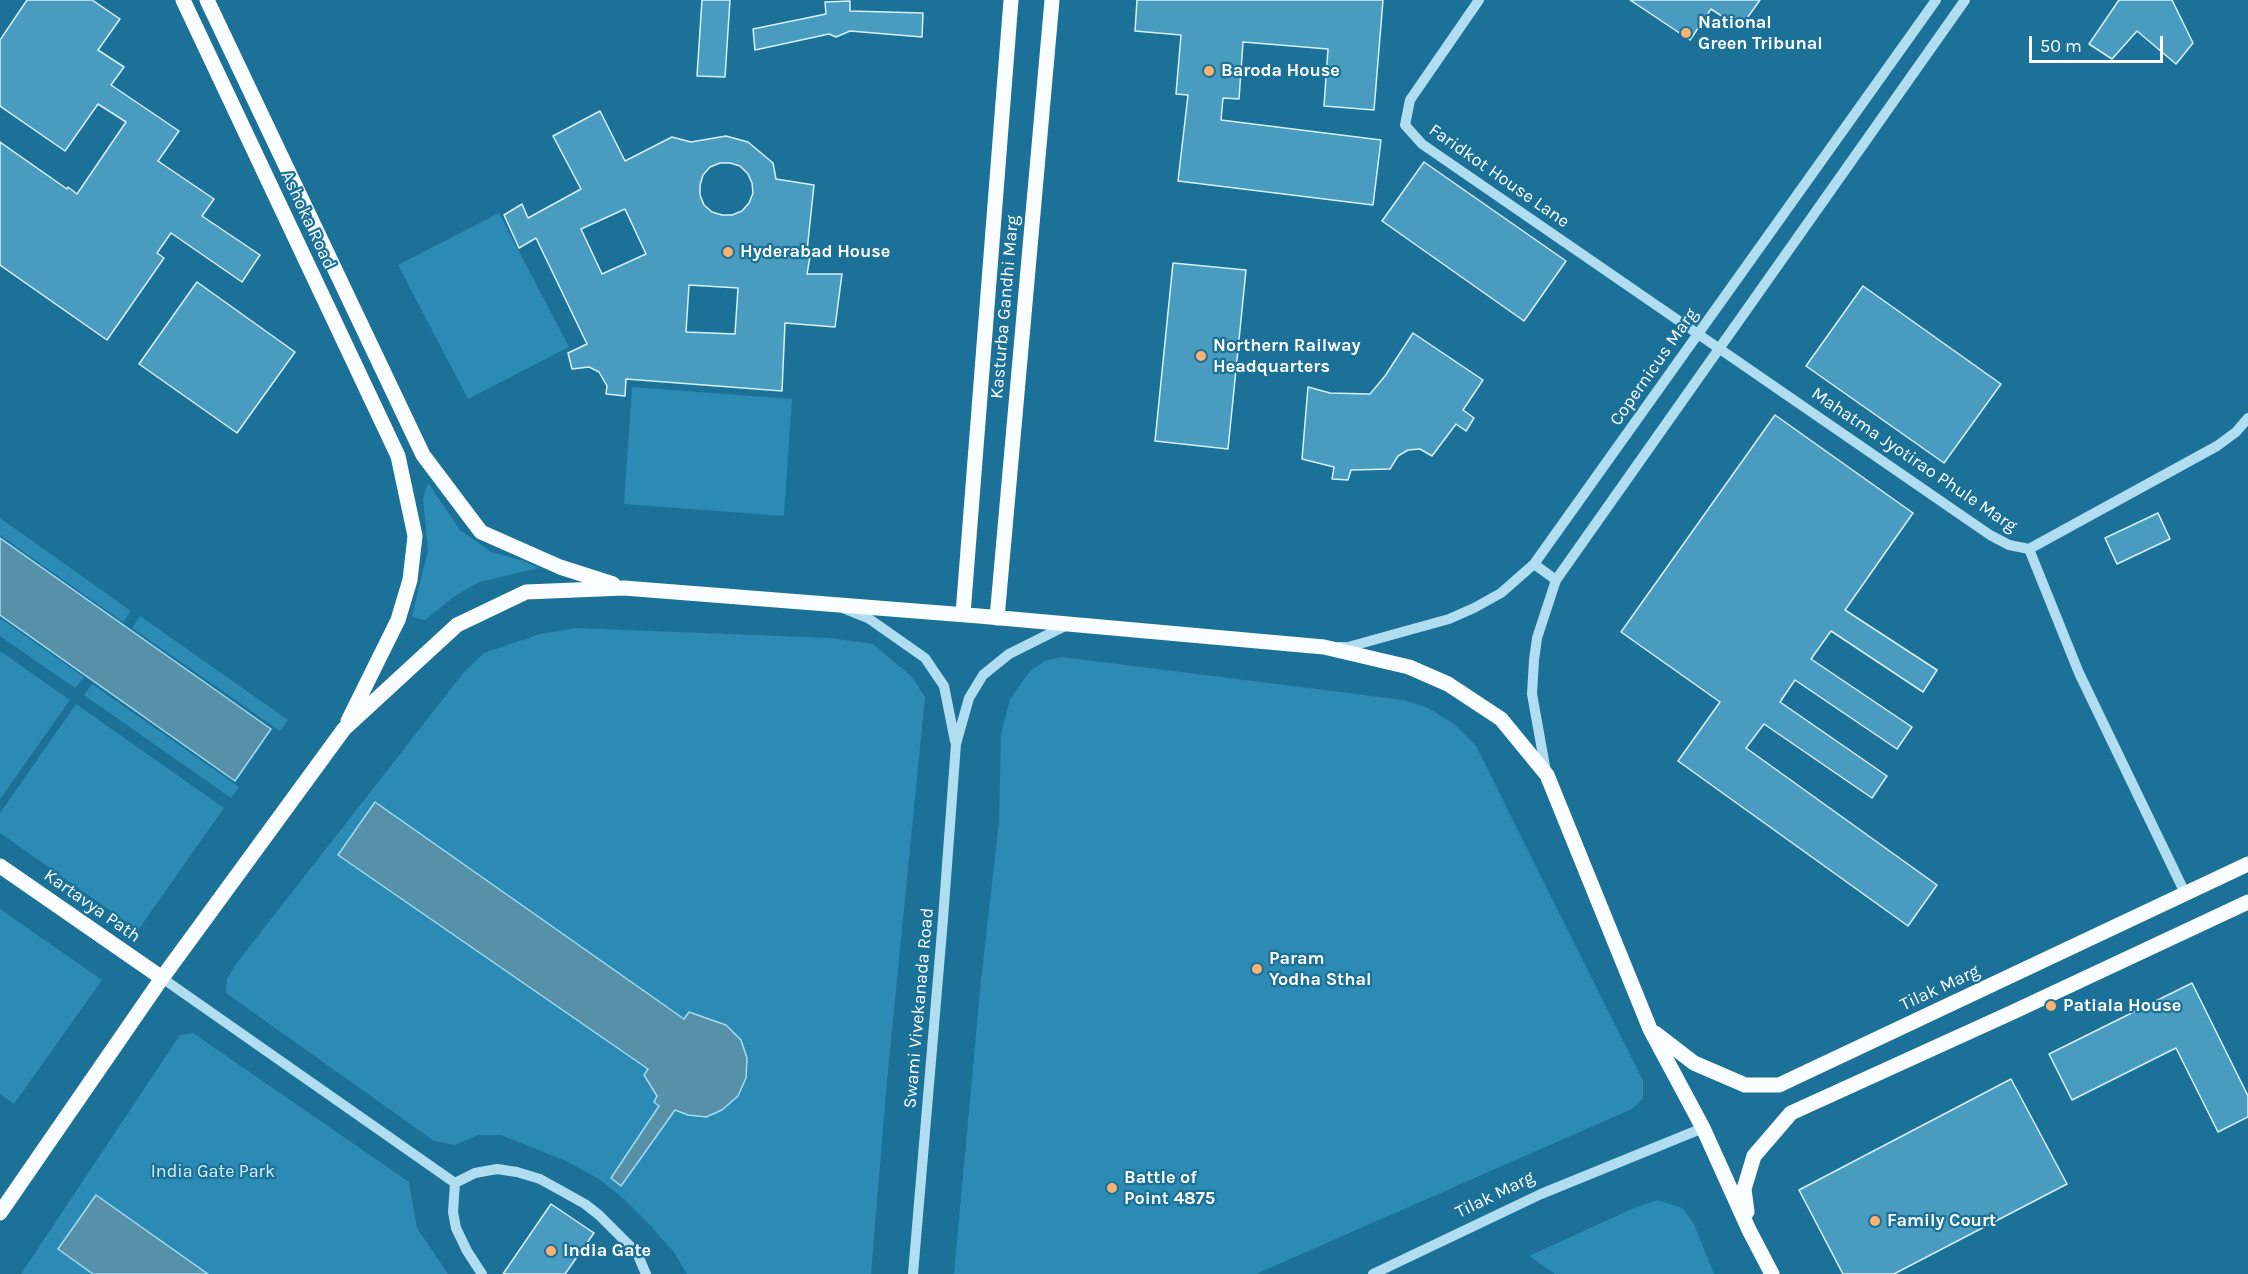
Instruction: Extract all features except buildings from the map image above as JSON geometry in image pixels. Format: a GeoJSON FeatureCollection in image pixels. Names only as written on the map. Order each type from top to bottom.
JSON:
{"type":"FeatureCollection","features":[{"type":"Feature","properties":{"kind":"main road","name":"Ashoka Road"},"geometry":{"type":"LineString","coordinates":[[183,0],[398,456],[416,536],[410,580],[398,620],[344,729]]}},
{"type":"Feature","properties":{"kind":"main road","name":"Ashoka Road"},"geometry":{"type":"LineString","coordinates":[[207,0],[423,455],[481,532],[560,567],[624,588]]}},
{"type":"Feature","properties":{"kind":"main road","name":"Kasturba Gandhi Marg"},"geometry":{"type":"LineString","coordinates":[[963,614],[1011,0]]}},
{"type":"Feature","properties":{"kind":"main road","name":"Kasturba Gandhi Marg"},"geometry":{"type":"LineString","coordinates":[[997,618],[1052,0]]}},
{"type":"Feature","properties":{"kind":"main road"},"geometry":{"type":"LineString","coordinates":[[0,1214],[162,978],[344,729],[458,625],[526,592],[624,588],[963,614],[1324,647],[1409,667],[1448,684],[1501,719],[1547,775],[1650,1029],[1703,1128],[1749,1230],[1772,1274]]}},
{"type":"Feature","properties":{"kind":"main road","name":"Tilak Marg"},"geometry":{"type":"LineString","coordinates":[[1650,1029],[1694,1063],[1745,1085],[1779,1085],[2248,864]]}},
{"type":"Feature","properties":{"kind":"main road","name":"Kartavya Path"},"geometry":{"type":"LineString","coordinates":[[0,866],[162,978]]}},
{"type":"Feature","properties":{"kind":"main road"},"geometry":{"type":"LineString","coordinates":[[1749,1230],[1744,1189],[1754,1156],[1791,1113],[2248,902]]}},
{"type":"Feature","properties":{"kind":"street","name":"Faridkot House Lane"},"geometry":{"type":"LineString","coordinates":[[1479,0],[1410,100],[1405,124],[1422,144],[1698,333]]}},
{"type":"Feature","properties":{"kind":"street","name":"Copernicus Marg"},"geometry":{"type":"LineString","coordinates":[[1324,647],[1348,647],[1449,619],[1501,593],[1534,564],[1936,0]]}},
{"type":"Feature","properties":{"kind":"street"},"geometry":{"type":"LineString","coordinates":[[1547,775],[1532,694],[1533,671],[1537,638],[1556,580],[1965,0]]}},
{"type":"Feature","properties":{"kind":"street","name":"Mahatma Jyotirao Phule Marg"},"geometry":{"type":"LineString","coordinates":[[1698,333],[1990,535],[2009,545],[2029,549],[2217,446],[2236,432],[2248,418]]}},
{"type":"Feature","properties":{"kind":"street"},"geometry":{"type":"LineString","coordinates":[[2029,549],[2079,674],[2185,894]]}},
{"type":"Feature","properties":{"kind":"street"},"geometry":{"type":"LineString","coordinates":[[1534,564],[1556,580]]}},
{"type":"Feature","properties":{"kind":"street"},"geometry":{"type":"LineString","coordinates":[[833,604],[868,618],[925,658],[944,686],[956,744]]}},
{"type":"Feature","properties":{"kind":"street"},"geometry":{"type":"LineString","coordinates":[[956,744],[969,698],[983,675],[1009,654],[1069,624]]}},
{"type":"Feature","properties":{"kind":"street","name":"Swami Vivekanada Road"},"geometry":{"type":"LineString","coordinates":[[913,1274],[956,744]]}},
{"type":"Feature","properties":{"kind":"street"},"geometry":{"type":"LineString","coordinates":[[162,978],[455,1183]]}},
{"type":"Feature","properties":{"kind":"street","name":"Tilak Marg"},"geometry":{"type":"LineString","coordinates":[[1373,1274],[1541,1194],[1703,1128]]}},
{"type":"Feature","properties":{"kind":"street"},"geometry":{"type":"LineString","coordinates":[[455,1183],[475,1173],[497,1169],[517,1172],[548,1183],[585,1204],[599,1215],[637,1253],[646,1274]]}},
{"type":"Feature","properties":{"kind":"street"},"geometry":{"type":"LineString","coordinates":[[455,1183],[453,1212],[456,1228],[466,1251],[482,1274]]}},
{"type":"Feature","properties":{"kind":"green space"},"geometry":{"type":"Polygon","coordinates":[[[499,213],[569,347],[468,399],[398,265],[499,213]]]}},
{"type":"Feature","properties":{"kind":"green space"},"geometry":{"type":"Polygon","coordinates":[[[632,387],[792,399],[784,516],[624,504],[632,387]]]}},
{"type":"Feature","properties":{"kind":"green space"},"geometry":{"type":"Polygon","coordinates":[[[428,483],[460,530],[491,552],[524,561],[539,568],[479,582],[455,596],[425,620],[412,617],[428,550],[423,499],[428,483]]]}},
{"type":"Feature","properties":{"kind":"green space"},"geometry":{"type":"Polygon","coordinates":[[[0,518],[131,611],[123,622],[0,535],[0,518]]]}},
{"type":"Feature","properties":{"kind":"green space"},"geometry":{"type":"Polygon","coordinates":[[[140,616],[288,720],[280,731],[132,628],[140,616]]]}},
{"type":"Feature","properties":{"kind":"green space"},"geometry":{"type":"Polygon","coordinates":[[[0,618],[84,677],[75,688],[0,636],[0,618]]]}},
{"type":"Feature","properties":{"kind":"green space"},"geometry":{"type":"Polygon","coordinates":[[[576,628],[830,638],[873,644],[912,677],[925,697],[887,1081],[871,1274],[687,1274],[673,1251],[647,1222],[599,1179],[566,1161],[501,1135],[479,1135],[455,1145],[434,1141],[226,993],[227,979],[236,964],[464,672],[484,653],[540,634],[576,628]]]}},
{"type":"Feature","properties":{"kind":"green space"},"geometry":{"type":"Polygon","coordinates":[[[0,651],[70,700],[0,799],[0,651]]]}},
{"type":"Feature","properties":{"kind":"green space"},"geometry":{"type":"Polygon","coordinates":[[[1062,657],[1404,700],[1428,708],[1454,724],[1476,746],[1643,1081],[1643,1098],[1632,1109],[1256,1274],[954,1274],[981,980],[999,822],[1001,734],[1010,699],[1029,672],[1045,661],[1062,657]]]}},
{"type":"Feature","properties":{"kind":"green space"},"geometry":{"type":"Polygon","coordinates":[[[92,684],[239,787],[231,798],[84,695],[92,684]]]}},
{"type":"Feature","properties":{"kind":"green space"},"geometry":{"type":"Polygon","coordinates":[[[76,704],[224,808],[138,930],[0,833],[0,813],[76,704]]]}},
{"type":"Feature","properties":{"kind":"green space"},"geometry":{"type":"Polygon","coordinates":[[[0,909],[102,980],[14,1104],[0,1094],[0,909]]]}},
{"type":"Feature","properties":{"kind":"green space","name":"India Gate Park"},"geometry":{"type":"Polygon","coordinates":[[[193,1033],[409,1182],[417,1228],[448,1274],[21,1274],[180,1035],[193,1033]]]}},
{"type":"Feature","properties":{"kind":"green space"},"geometry":{"type":"Polygon","coordinates":[[[1657,1200],[1682,1208],[1693,1222],[1714,1274],[1555,1274],[1529,1256],[1634,1208],[1657,1200]]]}},
{"type":"Feature","properties":{"kind":"shaded area"},"geometry":{"type":"Polygon","coordinates":[[[0,538],[271,729],[235,781],[0,615],[0,538]]]}},
{"type":"Feature","properties":{"kind":"shaded area"},"geometry":{"type":"Polygon","coordinates":[[[375,802],[684,1019],[689,1012],[726,1025],[741,1040],[747,1058],[746,1078],[738,1096],[722,1110],[706,1117],[688,1115],[675,1110],[621,1186],[611,1178],[659,1106],[654,1102],[657,1096],[644,1075],[648,1069],[338,855],[375,802]]]}},
{"type":"Feature","properties":{"kind":"shaded area"},"geometry":{"type":"Polygon","coordinates":[[[96,1195],[208,1274],[93,1274],[58,1249],[96,1195]]]}},
{"type":"Feature","properties":{"kind":"place","name":"National Green Tribunal"},"geometry":{"type":"Point","coordinates":[1686,33]}},
{"type":"Feature","properties":{"kind":"place","name":"Baroda House"},"geometry":{"type":"Point","coordinates":[1209,71]}},
{"type":"Feature","properties":{"kind":"place","name":"Hyderabad House"},"geometry":{"type":"Point","coordinates":[728,252]}},
{"type":"Feature","properties":{"kind":"place","name":"Northern Railway Headquarters"},"geometry":{"type":"Point","coordinates":[1201,356]}},
{"type":"Feature","properties":{"kind":"place","name":"Param Yodha Sthal"},"geometry":{"type":"Point","coordinates":[1257,969]}},
{"type":"Feature","properties":{"kind":"place","name":"Patiala House"},"geometry":{"type":"Point","coordinates":[2051,1006]}},
{"type":"Feature","properties":{"kind":"place","name":"Battle of Point 4875"},"geometry":{"type":"Point","coordinates":[1112,1188]}},
{"type":"Feature","properties":{"kind":"place","name":"Family Court"},"geometry":{"type":"Point","coordinates":[1875,1221]}},
{"type":"Feature","properties":{"kind":"place","name":"India Gate"},"geometry":{"type":"Point","coordinates":[551,1251]}}]}
